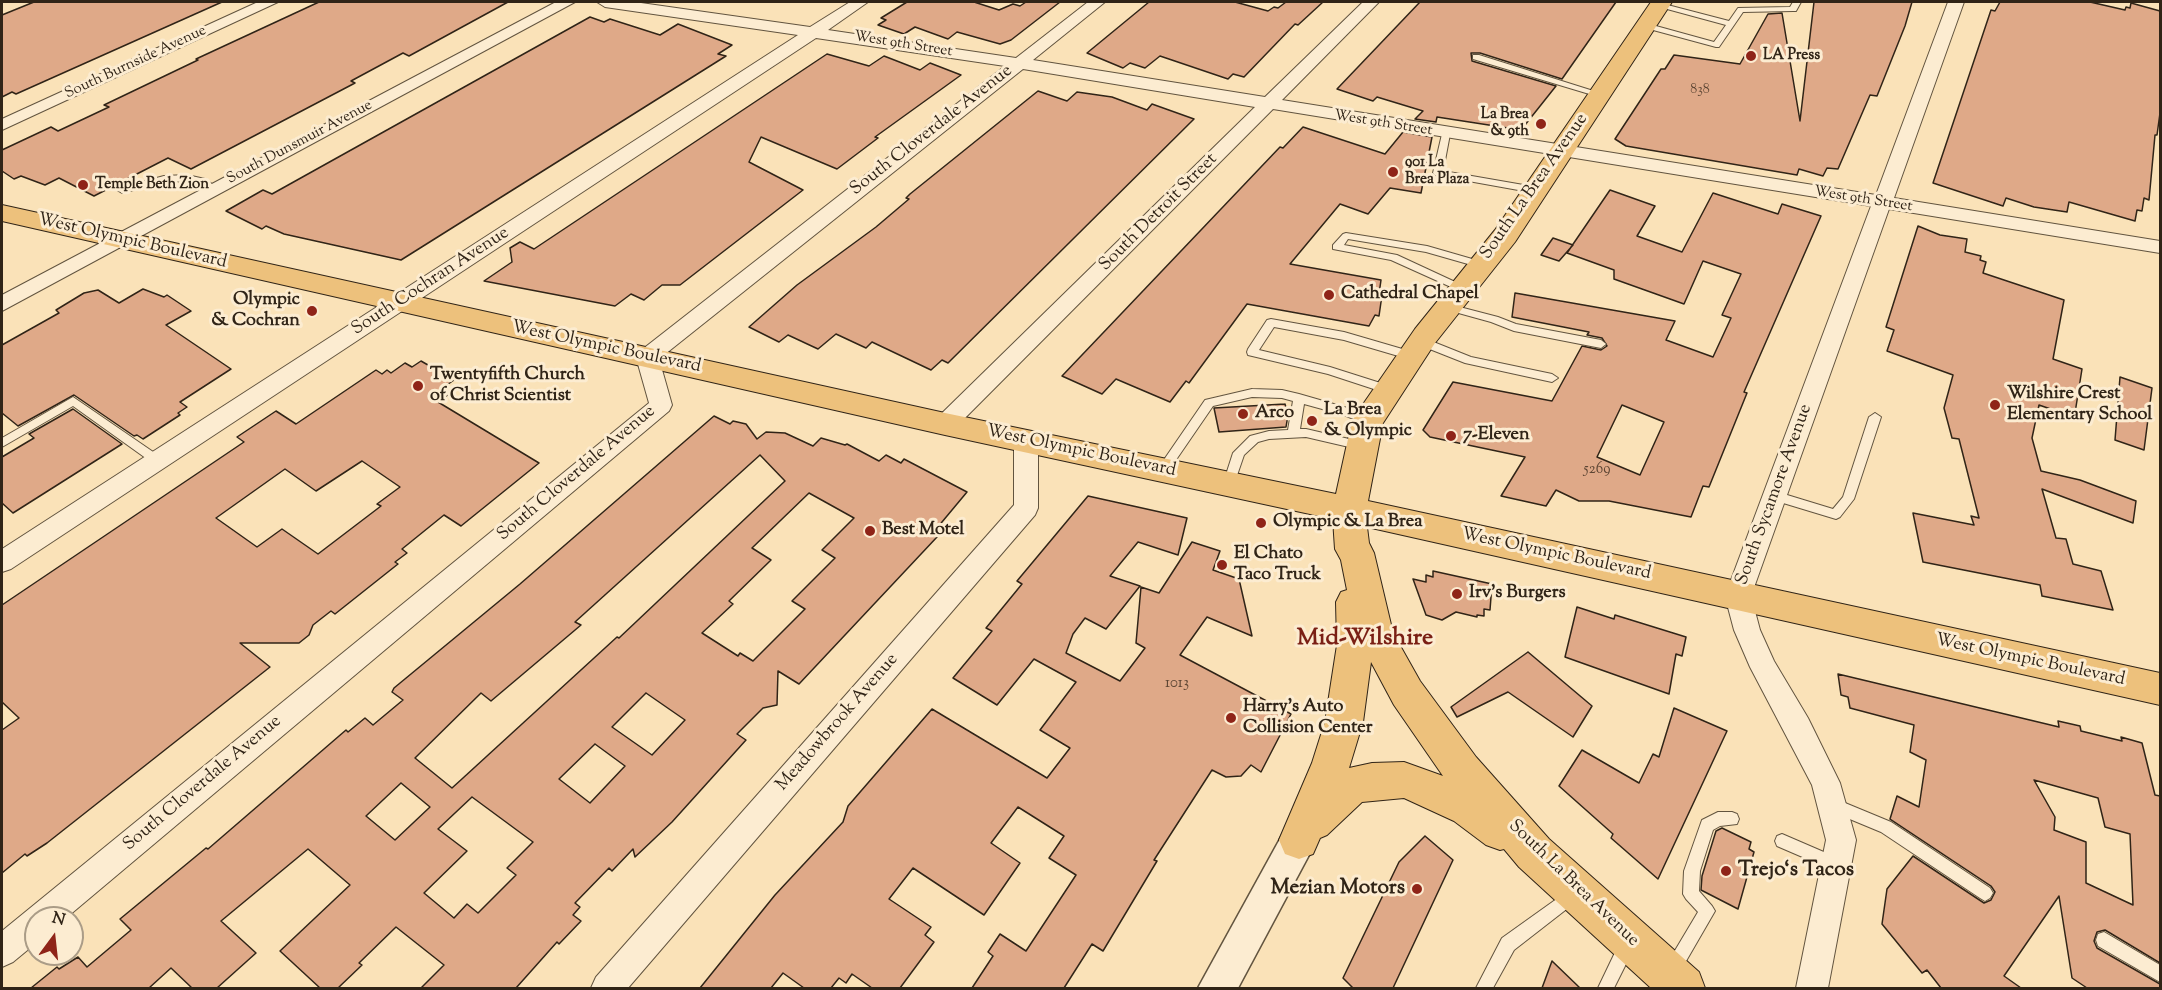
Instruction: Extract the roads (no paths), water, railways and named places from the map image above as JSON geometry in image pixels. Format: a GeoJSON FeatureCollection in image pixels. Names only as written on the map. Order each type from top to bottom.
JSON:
{"type":"FeatureCollection","features":[{"type":"Feature","properties":{"kind":"main road","name":"South La Brea Avenue"},"geometry":{"type":"LineString","coordinates":[[1660,3],[1505,236],[1416,348],[1389,390],[1365,433],[1349,510],[1352,549],[1357,554],[1375,635],[1407,693],[1462,770],[1534,853],[1676,982]]}},
{"type":"Feature","properties":{"kind":"main road","name":"West Olympic Boulevard"},"geometry":{"type":"LineString","coordinates":[[2,213],[945,424],[1349,510],[2160,689]]}},
{"type":"Feature","properties":{"kind":"main road"},"geometry":{"type":"LineString","coordinates":[[1299,840],[1332,763],[1344,722],[1355,645],[1352,549]]}},
{"type":"Feature","properties":{"kind":"main road"},"geometry":{"type":"LineString","coordinates":[[1299,840],[1329,804],[1351,786],[1372,781],[1404,780],[1435,790],[1468,808],[1534,853]]}},
{"type":"Feature","properties":{"kind":"street","name":"South Burnside Avenue"},"geometry":{"type":"LineString","coordinates":[[2,125],[270,2]]}},
{"type":"Feature","properties":{"kind":"street","name":"South Dunsmuir Avenue"},"geometry":{"type":"LineString","coordinates":[[2,304],[567,2]]}},
{"type":"Feature","properties":{"kind":"street","name":"West 9th Street"},"geometry":{"type":"LineString","coordinates":[[605,2],[1018,63],[1446,134],[2160,247]]}},
{"type":"Feature","properties":{"kind":"street","name":"South Cochran Avenue"},"geometry":{"type":"LineString","coordinates":[[2,562],[860,2]]}},
{"type":"Feature","properties":{"kind":"street","name":"South Cloverdale Avenue"},"geometry":{"type":"LineString","coordinates":[[56,906],[661,405],[647,357],[1097,2]]}},
{"type":"Feature","properties":{"kind":"street","name":"South Detroit Street"},"geometry":{"type":"LineString","coordinates":[[945,424],[1371,2]]}},
{"type":"Feature","properties":{"kind":"street","name":"South Sycamore Avenue"},"geometry":{"type":"LineString","coordinates":[[1812,988],[1841,840],[1826,783],[1763,667],[1747,630],[1738,596],[1956,2]]}},
{"type":"Feature","properties":{"kind":"street","name":"Meadowbrook Avenue"},"geometry":{"type":"LineString","coordinates":[[607,988],[1026,508],[1026,441]]}},
{"type":"Feature","properties":{"kind":"street"},"geometry":{"type":"LineString","coordinates":[[1217,988],[1299,840]]}},
{"type":"Feature","properties":{"kind":"street"},"geometry":{"type":"LineString","coordinates":[[2,951],[24,933]]}},
{"type":"Feature","properties":{"kind":"lane"},"geometry":{"type":"LineString","coordinates":[[1645,25],[1716,45],[1741,10],[1793,9],[1797,2]]}},
{"type":"Feature","properties":{"kind":"lane"},"geometry":{"type":"LineString","coordinates":[[1660,3],[1730,24]]}},
{"type":"Feature","properties":{"kind":"lane"},"geometry":{"type":"LineString","coordinates":[[1476,57],[1599,94]]}},
{"type":"Feature","properties":{"kind":"lane"},"geometry":{"type":"LineString","coordinates":[[1446,134],[1438,173],[1536,190]]}},
{"type":"Feature","properties":{"kind":"lane"},"geometry":{"type":"LineString","coordinates":[[122,190],[164,179],[187,178],[202,181],[214,189]]}},
{"type":"Feature","properties":{"kind":"lane"},"geometry":{"type":"LineString","coordinates":[[1482,265],[1426,249],[1346,236],[1337,247],[1393,257],[1455,298],[1514,327],[1601,344]]}},
{"type":"Feature","properties":{"kind":"lane"},"geometry":{"type":"LineString","coordinates":[[1389,390],[1330,371],[1252,352],[1271,323],[1416,348],[1552,378]]}},
{"type":"Feature","properties":{"kind":"lane"},"geometry":{"type":"LineString","coordinates":[[1163,470],[1209,403],[1252,393],[1282,394],[1299,398],[1365,433]]}},
{"type":"Feature","properties":{"kind":"lane"},"geometry":{"type":"LineString","coordinates":[[1293,434],[1299,398]]}},
{"type":"Feature","properties":{"kind":"lane"},"geometry":{"type":"LineString","coordinates":[[2,443],[73,401],[158,461]]}},
{"type":"Feature","properties":{"kind":"lane"},"geometry":{"type":"LineString","coordinates":[[1774,496],[1836,514],[1848,499],[1875,417]]}},
{"type":"Feature","properties":{"kind":"lane"},"geometry":{"type":"LineString","coordinates":[[1229,484],[1239,453],[1254,439],[1269,435],[1306,433],[1365,433]]}},
{"type":"Feature","properties":{"kind":"lane"},"geometry":{"type":"LineString","coordinates":[[1832,805],[1886,827],[1984,893]]}},
{"type":"Feature","properties":{"kind":"lane"},"geometry":{"type":"LineString","coordinates":[[1676,982],[1707,911],[1691,894],[1692,871],[1707,825],[1718,819],[1732,819]]}},
{"type":"Feature","properties":{"kind":"lane"},"geometry":{"type":"LineString","coordinates":[[1782,841],[1836,865]]}},
{"type":"Feature","properties":{"kind":"lane"},"geometry":{"type":"LineString","coordinates":[[1484,988],[1508,944],[1577,892]]}},
{"type":"Feature","properties":{"kind":"lane"},"geometry":{"type":"LineString","coordinates":[[1606,988],[1630,940]]}},
{"type":"Feature","properties":{"kind":"lane"},"geometry":{"type":"LineString","coordinates":[[2104,940],[2160,974]]}},
{"type":"Feature","properties":{"kind":"place","name":"LA Press"},"geometry":{"type":"Point","coordinates":[1751,56]}},
{"type":"Feature","properties":{"kind":"place","name":"La Brea & 9th"},"geometry":{"type":"Point","coordinates":[1541,124]}},
{"type":"Feature","properties":{"kind":"place","name":"901 La Brea Plaza"},"geometry":{"type":"Point","coordinates":[1393,172]}},
{"type":"Feature","properties":{"kind":"place","name":"Temple Beth Zion"},"geometry":{"type":"Point","coordinates":[83,185]}},
{"type":"Feature","properties":{"kind":"place","name":"Cathedral Chapel"},"geometry":{"type":"Point","coordinates":[1329,295]}},
{"type":"Feature","properties":{"kind":"place","name":"Olympic & Cochran"},"geometry":{"type":"Point","coordinates":[312,311]}},
{"type":"Feature","properties":{"kind":"place","name":"Twentyfifth Church of Christ Scientist"},"geometry":{"type":"Point","coordinates":[418,386]}},
{"type":"Feature","properties":{"kind":"place","name":"Wilshire Crest Elementary School"},"geometry":{"type":"Point","coordinates":[1995,405]}},
{"type":"Feature","properties":{"kind":"place","name":"Arco"},"geometry":{"type":"Point","coordinates":[1243,414]}},
{"type":"Feature","properties":{"kind":"place","name":"La Brea & Olympic"},"geometry":{"type":"Point","coordinates":[1312,421]}},
{"type":"Feature","properties":{"kind":"place","name":"7-Eleven"},"geometry":{"type":"Point","coordinates":[1451,436]}},
{"type":"Feature","properties":{"kind":"place","name":"Olympic & La Brea"},"geometry":{"type":"Point","coordinates":[1261,523]}},
{"type":"Feature","properties":{"kind":"place","name":"Best Motel"},"geometry":{"type":"Point","coordinates":[870,531]}},
{"type":"Feature","properties":{"kind":"place","name":"El Chato Taco Truck"},"geometry":{"type":"Point","coordinates":[1222,565]}},
{"type":"Feature","properties":{"kind":"place","name":"Irv's Burgers"},"geometry":{"type":"Point","coordinates":[1457,594]}},
{"type":"Feature","properties":{"kind":"place","name":"Harry's Auto Collision Center"},"geometry":{"type":"Point","coordinates":[1231,718]}},
{"type":"Feature","properties":{"kind":"place","name":"Trejo‘s Tacos"},"geometry":{"type":"Point","coordinates":[1726,871]}},
{"type":"Feature","properties":{"kind":"place","name":"Mezian Motors"},"geometry":{"type":"Point","coordinates":[1417,889]}},
{"type":"Feature","properties":{"kind":"district","name":"Mid-Wilshire"},"geometry":{"type":"Point","coordinates":[1365,640]}}]}
